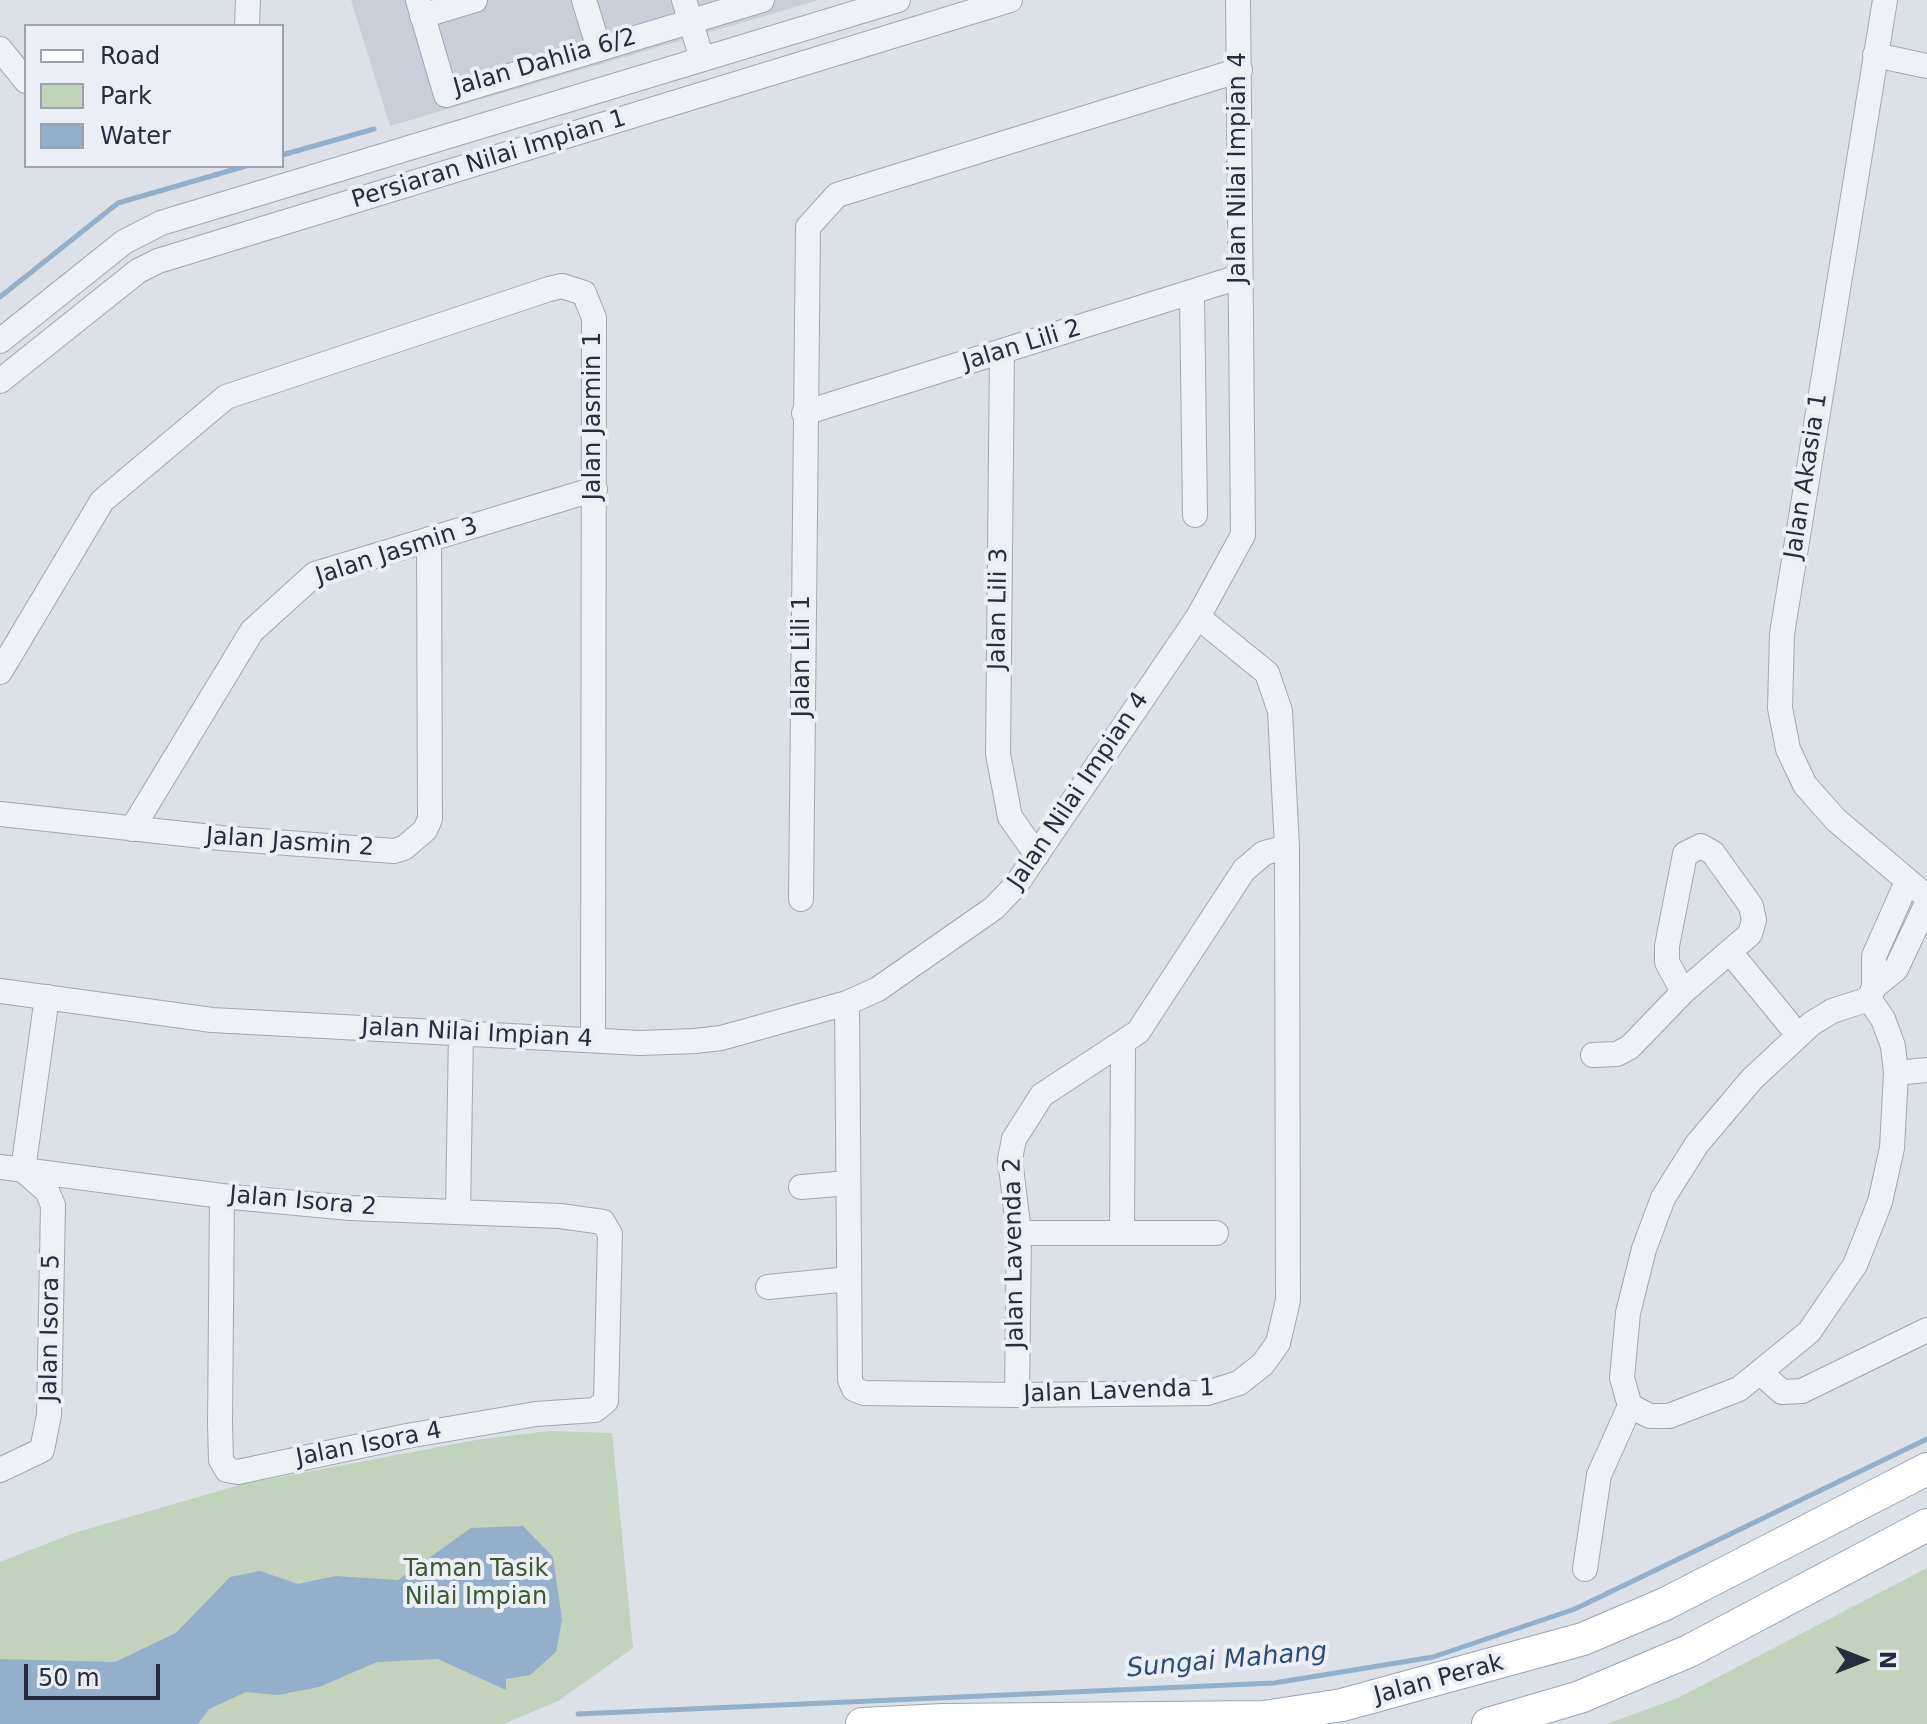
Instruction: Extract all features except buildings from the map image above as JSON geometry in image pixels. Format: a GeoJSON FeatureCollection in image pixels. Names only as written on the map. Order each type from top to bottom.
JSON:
{"type":"FeatureCollection","features":[{"type":"Feature","properties":{"kind":"main road","name":"Jalan Perak"},"geometry":{"type":"LineString","coordinates":[[862,1724],[943,1720],[1264,1717],[1342,1705],[1583,1639],[1665,1604],[1927,1469]]}},
{"type":"Feature","properties":{"kind":"main road"},"geometry":{"type":"LineString","coordinates":[[1488,1724],[1580,1697],[1689,1651],[1927,1525]]}},
{"type":"Feature","properties":{"kind":"street"},"geometry":{"type":"LineString","coordinates":[[247,24],[248,0]]}},
{"type":"Feature","properties":{"kind":"street"},"geometry":{"type":"LineString","coordinates":[[420,8],[475,0]]}},
{"type":"Feature","properties":{"kind":"street"},"geometry":{"type":"LineString","coordinates":[[584,0],[599,49]]}},
{"type":"Feature","properties":{"kind":"street","name":"Jalan Dahlia 6/2"},"geometry":{"type":"LineString","coordinates":[[420,8],[446,95],[599,49],[687,11],[762,0]]}},
{"type":"Feature","properties":{"kind":"street","name":"Persiaran Nilai Impian 1"},"geometry":{"type":"LineString","coordinates":[[0,341],[131,237],[161,223],[898,0]]}},
{"type":"Feature","properties":{"kind":"street","name":"Jalan Nilai Impian 4"},"geometry":{"type":"LineString","coordinates":[[0,991],[212,1020],[667,1043],[721,1038],[847,1003],[893,981],[994,908],[1008,896],[1037,855],[1198,617],[1240,544],[1244,528],[1238,0]]}},
{"type":"Feature","properties":{"kind":"street","name":"Jalan Akasia 1"},"geometry":{"type":"LineString","coordinates":[[1885,0],[1782,634],[1780,686],[1784,732],[1794,764],[1805,785],[1836,820],[1927,900]]}},
{"type":"Feature","properties":{"kind":"street","name":"Persiaran Nilai Impian 1"},"geometry":{"type":"LineString","coordinates":[[0,381],[138,271],[158,261],[996,2]]}},
{"type":"Feature","properties":{"kind":"street"},"geometry":{"type":"LineString","coordinates":[[687,11],[702,59]]}},
{"type":"Feature","properties":{"kind":"street"},"geometry":{"type":"LineString","coordinates":[[0,49],[24,79]]}},
{"type":"Feature","properties":{"kind":"street"},"geometry":{"type":"LineString","coordinates":[[1875,55],[1927,66]]}},
{"type":"Feature","properties":{"kind":"street","name":"Jalan Lili 1"},"geometry":{"type":"LineString","coordinates":[[801,899],[807,230],[834,197],[1240,70]]}},
{"type":"Feature","properties":{"kind":"street","name":"Jalan Lili 2"},"geometry":{"type":"LineString","coordinates":[[804,413],[1239,277]]}},
{"type":"Feature","properties":{"kind":"street","name":"Jalan Jasmin 1"},"geometry":{"type":"LineString","coordinates":[[0,672],[102,501],[226,397],[562,286],[584,293],[594,318],[593,1040]]}},
{"type":"Feature","properties":{"kind":"street"},"geometry":{"type":"LineString","coordinates":[[1192,294],[1195,515]]}},
{"type":"Feature","properties":{"kind":"street","name":"Jalan Lili 3"},"geometry":{"type":"LineString","coordinates":[[1002,352],[998,754],[1010,817],[1037,855]]}},
{"type":"Feature","properties":{"kind":"street","name":"Jalan Jasmin 3"},"geometry":{"type":"LineString","coordinates":[[132,829],[252,631],[315,574],[595,489]]}},
{"type":"Feature","properties":{"kind":"street","name":"Jalan Jasmin 2"},"geometry":{"type":"LineString","coordinates":[[0,814],[132,829],[394,851],[404,848],[425,830],[430,819],[429,539]]}},
{"type":"Feature","properties":{"kind":"street","name":"Jalan Lavenda 1"},"geometry":{"type":"LineString","coordinates":[[847,1003],[850,1380],[854,1389],[864,1393],[1017,1395],[1215,1392],[1254,1372],[1278,1343],[1288,1300],[1287,847],[1283,740],[1275,688],[1256,661],[1198,617]]}},
{"type":"Feature","properties":{"kind":"street","name":"Jalan Lavenda 2"},"geometry":{"type":"LineString","coordinates":[[1017,1395],[1019,1233],[1010,1159],[1014,1139],[1042,1095],[1123,1045],[1146,1023],[1244,870],[1264,853],[1287,847]]}},
{"type":"Feature","properties":{"kind":"street"},"geometry":{"type":"LineString","coordinates":[[1593,1055],[1617,1054],[1630,1047],[1683,992],[1753,928],[1751,906],[1713,853],[1694,847],[1683,862],[1667,946],[1667,962],[1683,992]]}},
{"type":"Feature","properties":{"kind":"street"},"geometry":{"type":"LineString","coordinates":[[1872,853],[1890,919]]}},
{"type":"Feature","properties":{"kind":"street"},"geometry":{"type":"LineString","coordinates":[[1630,1406],[1650,1416],[1669,1416],[1739,1389],[1762,1374],[1809,1332],[1841,1288],[1871,1231],[1888,1176],[1896,1073],[1890,1032],[1871,993],[1872,961],[1907,882]]}},
{"type":"Feature","properties":{"kind":"street"},"geometry":{"type":"LineString","coordinates":[[1585,1569],[1599,1475],[1630,1406],[1622,1378],[1628,1313],[1644,1249],[1663,1198],[1697,1144],[1752,1079],[1798,1035],[1832,1011],[1871,993],[1893,973],[1917,939],[1927,900]]}},
{"type":"Feature","properties":{"kind":"street"},"geometry":{"type":"LineString","coordinates":[[1730,952],[1798,1035]]}},
{"type":"Feature","properties":{"kind":"street"},"geometry":{"type":"LineString","coordinates":[[12,1168],[47,997]]}},
{"type":"Feature","properties":{"kind":"street"},"geometry":{"type":"LineString","coordinates":[[458,1211],[461,1032]]}},
{"type":"Feature","properties":{"kind":"street"},"geometry":{"type":"LineString","coordinates":[[1122,1233],[1123,1045]]}},
{"type":"Feature","properties":{"kind":"street"},"geometry":{"type":"LineString","coordinates":[[1896,1073],[1927,1070]]}},
{"type":"Feature","properties":{"kind":"street","name":"Jalan Isora 2"},"geometry":{"type":"LineString","coordinates":[[12,1168],[222,1196],[350,1208],[560,1216],[607,1225]]}},
{"type":"Feature","properties":{"kind":"street","name":"Jalan Isora 5"},"geometry":{"type":"LineString","coordinates":[[0,1470],[42,1450],[49,1415],[53,1205],[47,1191],[12,1168]]}},
{"type":"Feature","properties":{"kind":"street"},"geometry":{"type":"LineString","coordinates":[[801,1187],[848,1183]]}},
{"type":"Feature","properties":{"kind":"street","name":"Jalan Isora 4"},"geometry":{"type":"LineString","coordinates":[[222,1196],[221,1460],[232,1472],[407,1436],[536,1414],[600,1408],[607,1396],[610,1234],[607,1225]]}},
{"type":"Feature","properties":{"kind":"street"},"geometry":{"type":"LineString","coordinates":[[1019,1233],[1216,1233]]}},
{"type":"Feature","properties":{"kind":"street"},"geometry":{"type":"LineString","coordinates":[[768,1287],[849,1279]]}},
{"type":"Feature","properties":{"kind":"street"},"geometry":{"type":"LineString","coordinates":[[1762,1374],[1782,1392],[1802,1391],[1927,1330]]}},
{"type":"Feature","properties":{"kind":"shaded area"},"geometry":{"type":"Polygon","coordinates":[[[351,0],[819,0],[390,126],[351,0]]]}},
{"type":"Feature","properties":{"kind":"green space","name":"Taman Tasik Nilai Impian"},"geometry":{"type":"Polygon","coordinates":[[[549,1431],[612,1433],[633,1648],[558,1701],[504,1724],[0,1724],[0,1562],[74,1533],[243,1484],[476,1440],[549,1431]]]}},
{"type":"Feature","properties":{"kind":"green space"},"geometry":{"type":"Polygon","coordinates":[[[1927,1568],[1927,1724],[1607,1724],[1678,1698],[1927,1568]]]}},
{"type":"Feature","properties":{"kind":"water"},"geometry":{"type":"Polygon","coordinates":[[[523,1526],[553,1557],[562,1620],[556,1652],[530,1675],[506,1679],[506,1690],[438,1659],[377,1662],[319,1687],[278,1695],[246,1692],[209,1709],[198,1724],[0,1724],[0,1659],[115,1662],[176,1633],[230,1577],[260,1571],[298,1584],[335,1576],[398,1580],[471,1528],[523,1526]]]}},
{"type":"Feature","properties":{"kind":"waterway"},"geometry":{"type":"LineString","coordinates":[[284,154],[374,129]]}},
{"type":"Feature","properties":{"kind":"waterway"},"geometry":{"type":"LineString","coordinates":[[0,297],[118,203],[239,168]]}},
{"type":"Feature","properties":{"kind":"waterway","name":"Sungai Mahang"},"geometry":{"type":"LineString","coordinates":[[578,1714],[1274,1683],[1433,1657],[1575,1609],[1927,1439]]}}]}
